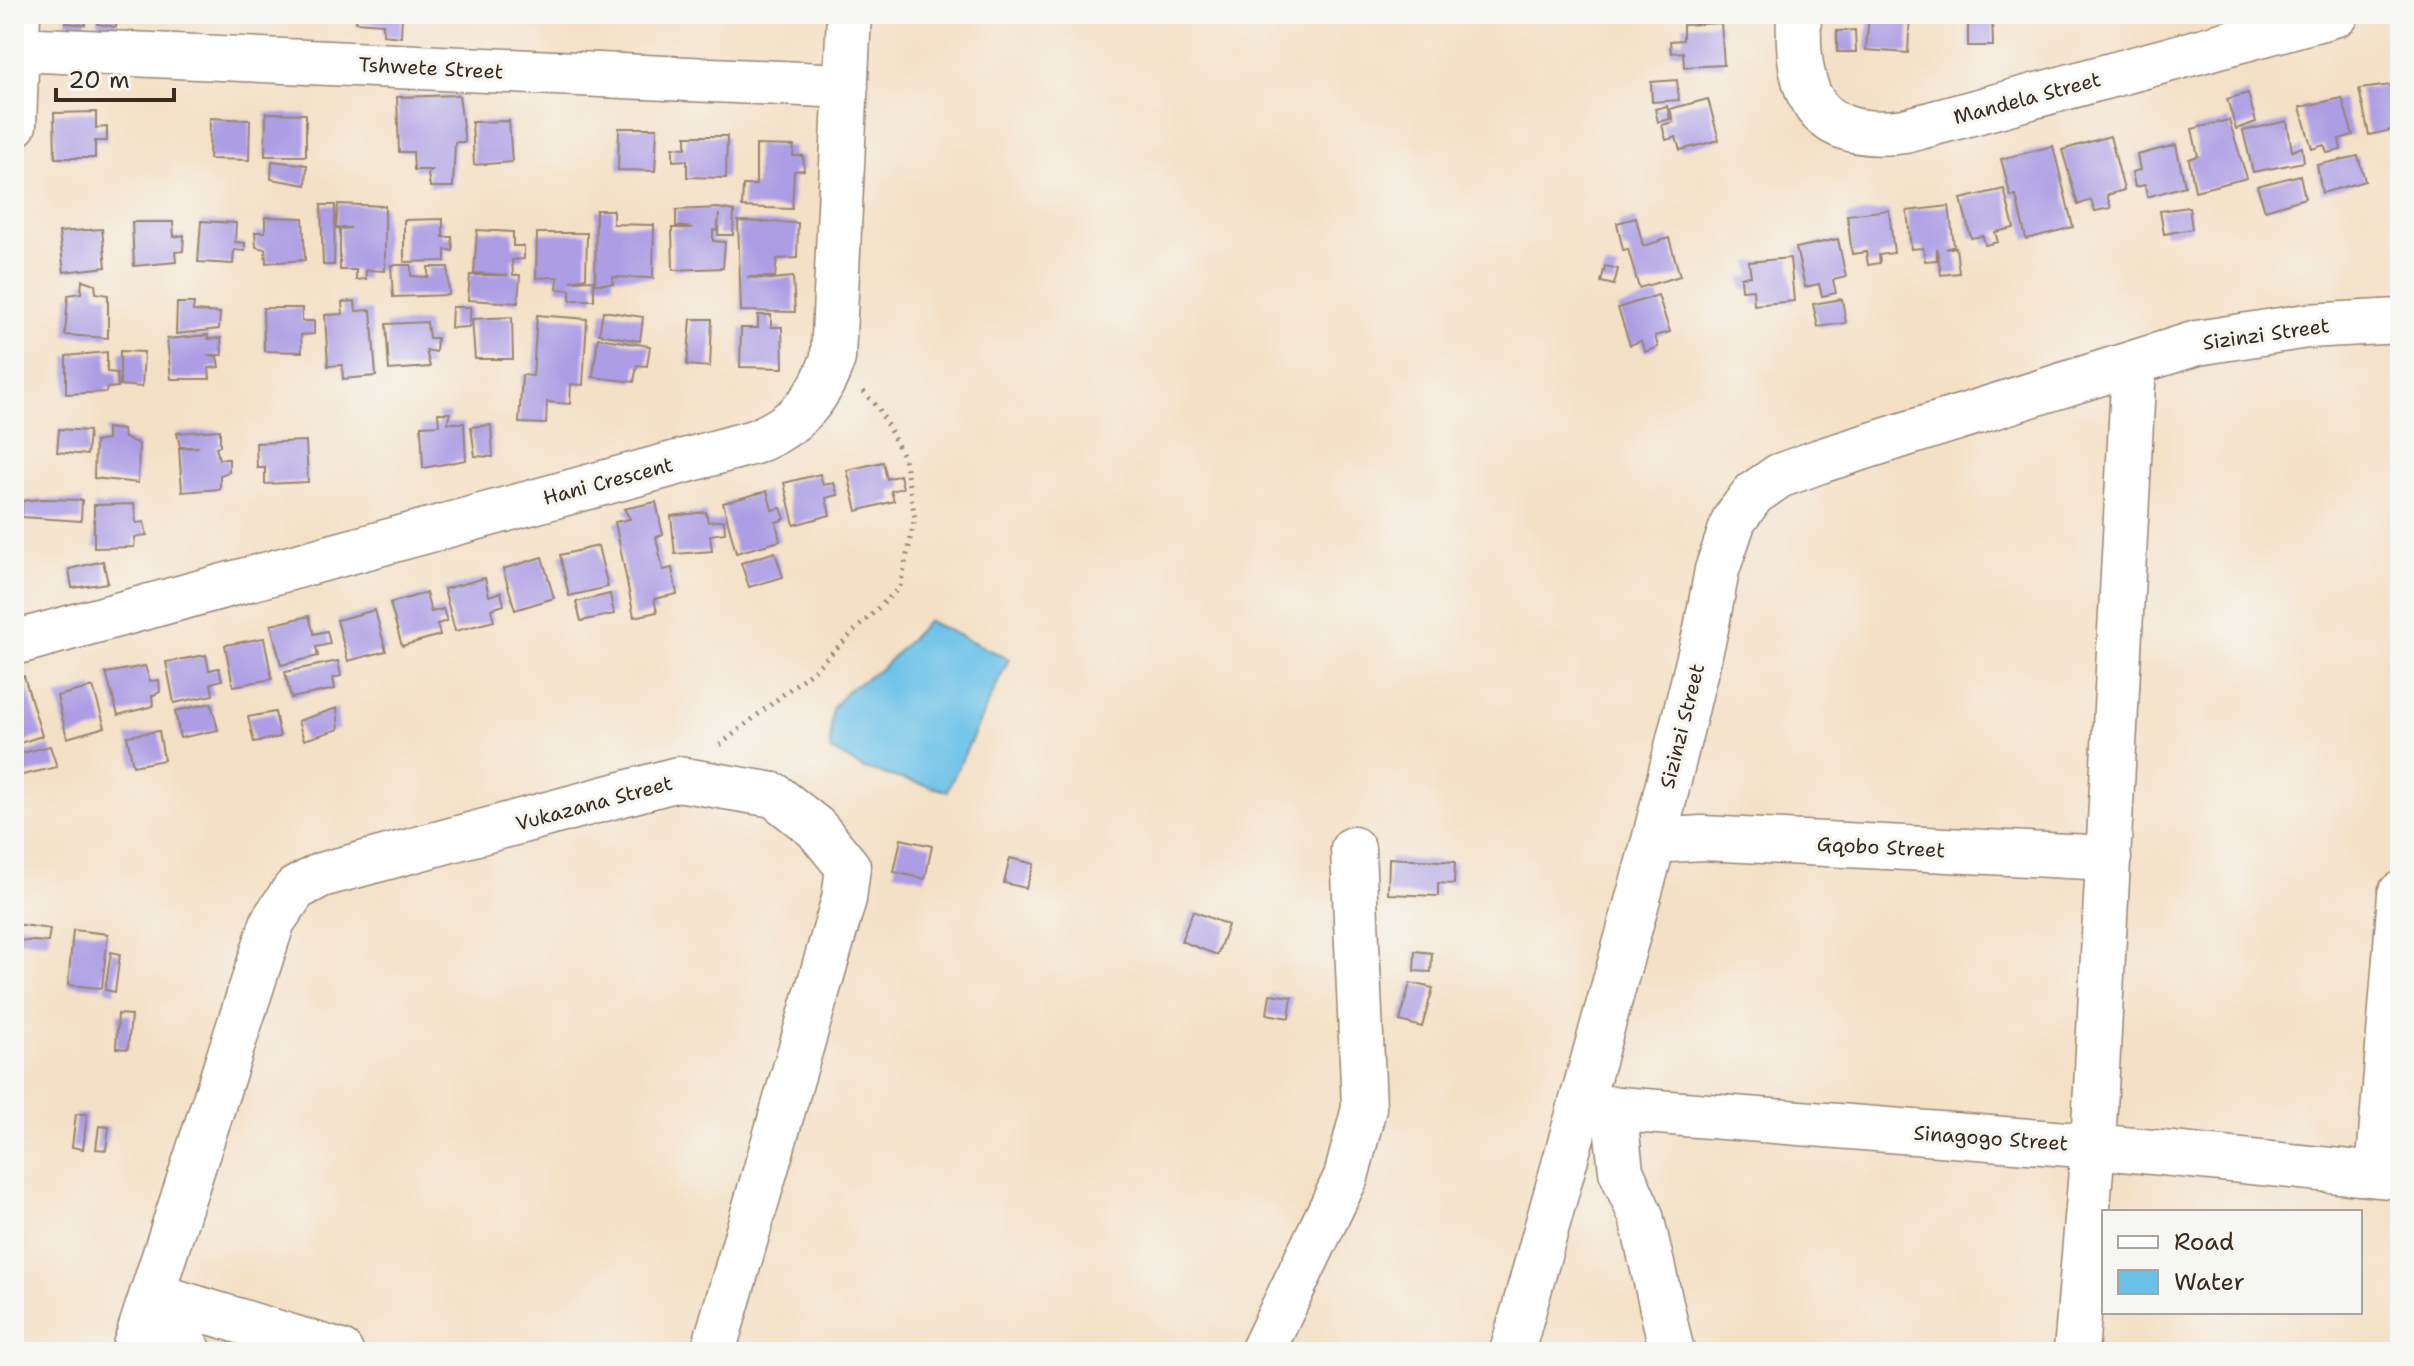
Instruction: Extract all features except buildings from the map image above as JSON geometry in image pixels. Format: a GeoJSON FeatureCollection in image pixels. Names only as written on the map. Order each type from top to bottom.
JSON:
{"type":"FeatureCollection","features":[{"type":"Feature","properties":{"kind":"street","name":"Hani Crescent"},"geometry":{"type":"LineString","coordinates":[[14,643],[754,442],[792,423],[824,383],[833,358],[849,14]]}},
{"type":"Feature","properties":{"kind":"street","name":"Mandela Street"},"geometry":{"type":"LineString","coordinates":[[1799,14],[1797,59],[1801,80],[1810,99],[1823,114],[1841,126],[1876,135],[1905,131],[2337,14]]}},
{"type":"Feature","properties":{"kind":"street","name":"Tshwete Street"},"geometry":{"type":"LineString","coordinates":[[18,32],[846,86]]}},
{"type":"Feature","properties":{"kind":"street"},"geometry":{"type":"LineString","coordinates":[[14,125],[18,32]]}},
{"type":"Feature","properties":{"kind":"street","name":"Sizinzi Street"},"geometry":{"type":"LineString","coordinates":[[1512,1352],[1654,841],[1706,629],[1717,570],[1734,520],[1753,494],[1779,476],[1820,461],[2197,343],[2307,326],[2400,321]]}},
{"type":"Feature","properties":{"kind":"street"},"geometry":{"type":"LineString","coordinates":[[2076,1352],[2093,1146],[2134,365]]}},
{"type":"Feature","properties":{"kind":"street","name":"Vukazana Street"},"geometry":{"type":"LineString","coordinates":[[133,1352],[273,921],[295,889],[321,875],[678,779],[774,795],[816,828],[848,867],[844,899],[713,1352]]}},
{"type":"Feature","properties":{"kind":"street","name":"Gqobo Street"},"geometry":{"type":"LineString","coordinates":[[1654,841],[1702,838],[2109,858]]}},
{"type":"Feature","properties":{"kind":"street"},"geometry":{"type":"LineString","coordinates":[[1262,1352],[1346,1177],[1364,1108],[1353,849]]}},
{"type":"Feature","properties":{"kind":"street"},"geometry":{"type":"LineString","coordinates":[[2389,1176],[2400,894]]}},
{"type":"Feature","properties":{"kind":"street","name":"Sinagogo Street"},"geometry":{"type":"LineString","coordinates":[[1581,1106],[2093,1146],[2389,1176]]}},
{"type":"Feature","properties":{"kind":"street"},"geometry":{"type":"LineString","coordinates":[[1617,1134],[1621,1171],[1641,1216],[1672,1352]]}},
{"type":"Feature","properties":{"kind":"street"},"geometry":{"type":"LineString","coordinates":[[154,1295],[190,1352]]}},
{"type":"Feature","properties":{"kind":"street"},"geometry":{"type":"LineString","coordinates":[[154,1295],[341,1352]]}},
{"type":"Feature","properties":{"kind":"path"},"geometry":{"type":"LineString","coordinates":[[678,779],[815,669],[900,587],[915,518],[904,458],[879,409],[833,358]]}},
{"type":"Feature","properties":{"kind":"water"},"geometry":{"type":"Polygon","coordinates":[[[928,621],[1009,659],[947,791],[864,769],[830,749],[832,709],[848,690],[882,668],[928,621]]]}}]}
